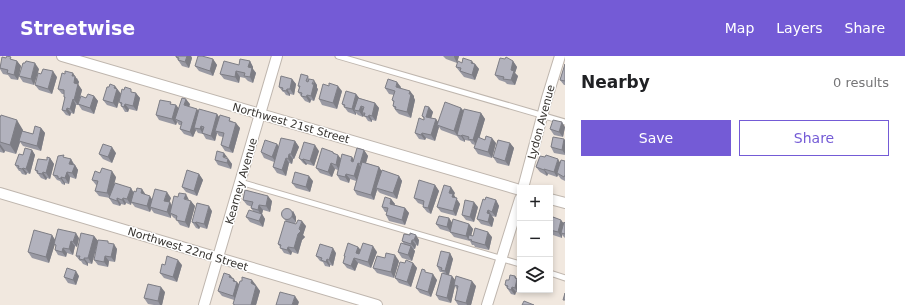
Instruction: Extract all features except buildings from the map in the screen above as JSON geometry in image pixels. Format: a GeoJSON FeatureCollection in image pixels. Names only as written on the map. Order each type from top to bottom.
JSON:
{"type":"FeatureCollection","features":[{"type":"Feature","properties":{"kind":"street","name":"Northwest 21st Street"},"geometry":{"type":"LineString","coordinates":[[62,56],[517,189]]}},
{"type":"Feature","properties":{"kind":"street","name":"Kearney Avenue"},"geometry":{"type":"LineString","coordinates":[[204,305],[277,56]]}},
{"type":"Feature","properties":{"kind":"street","name":"Lydon Avenue"},"geometry":{"type":"LineString","coordinates":[[524,185],[542,115],[560,56]]}},
{"type":"Feature","properties":{"kind":"street","name":"Northwest 22nd Street"},"geometry":{"type":"LineString","coordinates":[[0,193],[377,305]]}},
{"type":"Feature","properties":{"kind":"street"},"geometry":{"type":"LineString","coordinates":[[553,200],[565,203]]}},
{"type":"Feature","properties":{"kind":"street"},"geometry":{"type":"LineString","coordinates":[[487,305],[517,208]]}},
{"type":"Feature","properties":{"kind":"lane"},"geometry":{"type":"LineString","coordinates":[[338,56],[565,122]]}},
{"type":"Feature","properties":{"kind":"lane"},"geometry":{"type":"LineString","coordinates":[[240,182],[517,263]]}},
{"type":"Feature","properties":{"kind":"lane"},"geometry":{"type":"LineString","coordinates":[[553,274],[565,278]]}}]}
